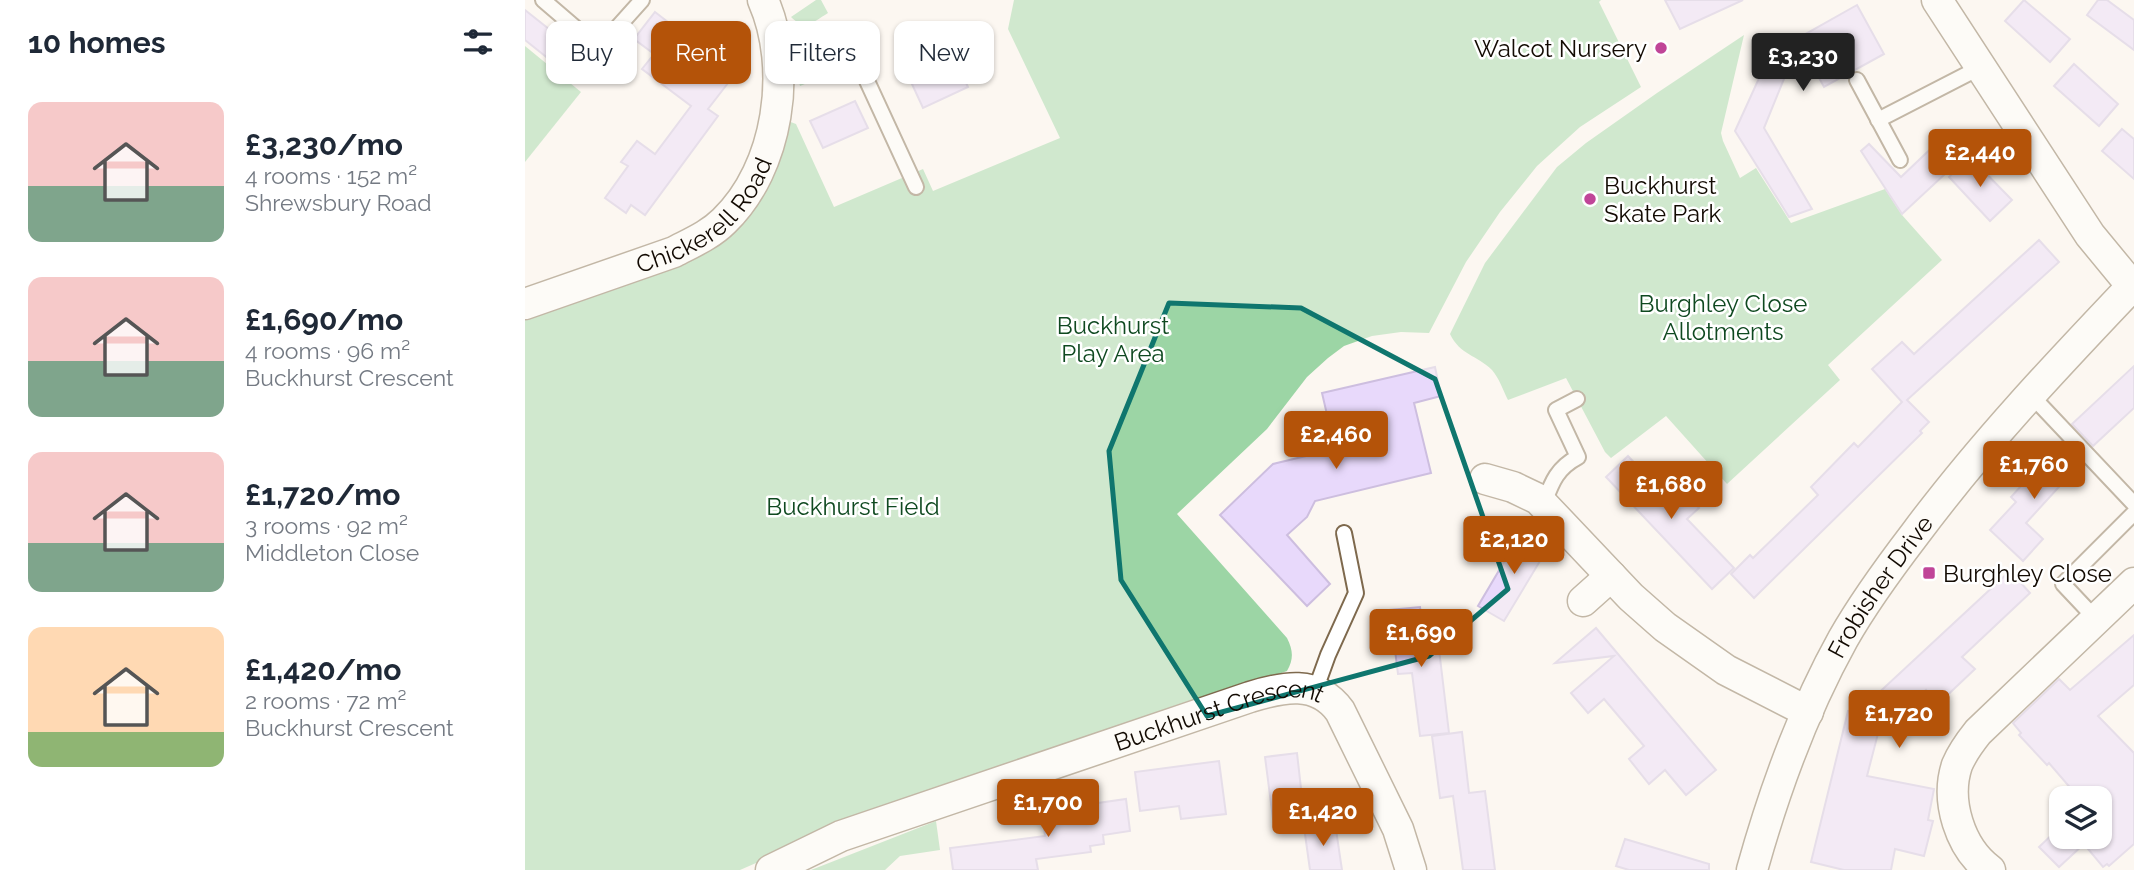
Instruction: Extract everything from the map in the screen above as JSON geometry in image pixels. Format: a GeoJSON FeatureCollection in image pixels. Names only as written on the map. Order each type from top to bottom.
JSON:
{"type":"FeatureCollection","features":[{"type":"Feature","properties":{"kind":"street","name":"Chickerell Road"},"geometry":{"type":"LineString","coordinates":[[763,0],[771,21]]}},
{"type":"Feature","properties":{"kind":"street"},"geometry":{"type":"LineString","coordinates":[[1937,0],[2090,235],[2133,285]]}},
{"type":"Feature","properties":{"kind":"street","name":"Chickerell Road"},"geometry":{"type":"LineString","coordinates":[[525,304],[674,252],[724,221],[759,169],[779,99],[780,84]]}},
{"type":"Feature","properties":{"kind":"street","name":"Frobisher Drive"},"geometry":{"type":"LineString","coordinates":[[1752,870],[1794,743],[1808,712],[1843,640],[1887,572],[1957,480],[2030,394],[2133,285]]}},
{"type":"Feature","properties":{"kind":"street"},"geometry":{"type":"LineString","coordinates":[[1485,480],[1523,491],[1544,503],[1653,617],[1705,657],[1751,684],[1808,712]]}},
{"type":"Feature","properties":{"kind":"street"},"geometry":{"type":"LineString","coordinates":[[1583,601],[1611,576]]}},
{"type":"Feature","properties":{"kind":"street"},"geometry":{"type":"LineString","coordinates":[[1990,870],[1975,856],[1959,825],[1953,793],[1957,766],[1969,742],[2134,583]]}},
{"type":"Feature","properties":{"kind":"street","name":"Buckhurst Crescent"},"geometry":{"type":"LineString","coordinates":[[771,870],[841,836],[1237,701],[1289,687],[1315,691],[1331,700],[1343,717],[1395,822],[1411,870]]}},
{"type":"Feature","properties":{"kind":"lane"},"geometry":{"type":"LineString","coordinates":[[543,0],[599,48],[642,0]]}},
{"type":"Feature","properties":{"kind":"lane"},"geometry":{"type":"LineString","coordinates":[[1878,120],[1981,67]]}},
{"type":"Feature","properties":{"kind":"lane"},"geometry":{"type":"LineString","coordinates":[[1857,80],[1900,160]]}},
{"type":"Feature","properties":{"kind":"lane"},"geometry":{"type":"LineString","coordinates":[[868,84],[916,187]]}},
{"type":"Feature","properties":{"kind":"lane"},"geometry":{"type":"LineString","coordinates":[[2030,394],[2134,504]]}},
{"type":"Feature","properties":{"kind":"lane"},"geometry":{"type":"LineString","coordinates":[[1544,503],[1560,468],[1578,457],[1556,410],[1577,399]]}},
{"type":"Feature","properties":{"kind":"lane"},"geometry":{"type":"LineString","coordinates":[[2096,619],[2063,584],[2134,513]]}},
{"type":"Feature","properties":{"kind":"lane"},"geometry":{"type":"LineString","coordinates":[[1315,691],[1356,593],[1344,533]]}},
{"type":"Feature","properties":{"kind":"highlighted area"},"geometry":{"type":"Polygon","coordinates":[[[1169,303],[1301,308],[1435,379],[1508,589],[1429,656],[1207,716],[1121,580],[1109,451],[1169,303]]]}},
{"type":"Feature","properties":{"kind":"green space"},"geometry":{"type":"Polygon","coordinates":[[[816,0],[821,0],[828,13],[814,21],[796,21],[791,17],[816,0]]]}},
{"type":"Feature","properties":{"kind":"green space","name":"Buckhurst Field"},"geometry":{"type":"Polygon","coordinates":[[[1014,0],[1601,0],[1599,2],[1641,87],[1580,127],[1537,166],[1500,212],[1466,262],[1429,333],[1401,332],[1372,336],[1344,346],[1307,377],[1267,429],[1177,514],[1287,638],[1292,654],[1287,671],[827,832],[740,870],[525,870],[525,316],[690,254],[788,121],[796,124],[834,207],[923,169],[933,191],[1060,138],[1008,29],[1014,0]]]}},
{"type":"Feature","properties":{"kind":"green space","name":"Burghley Close Allotments"},"geometry":{"type":"Polygon","coordinates":[[[1744,35],[1721,133],[1740,178],[1756,168],[1791,223],[1885,189],[1902,215],[1942,260],[1828,365],[1840,380],[1727,484],[1666,416],[1611,458],[1605,452],[1566,378],[1508,400],[1492,370],[1464,351],[1450,334],[1485,263],[1557,167],[1586,143],[1744,35]]]}},
{"type":"Feature","properties":{"kind":"green space"},"geometry":{"type":"Polygon","coordinates":[[[525,46],[546,63],[546,84],[571,84],[581,92],[525,162],[525,46]]]}},
{"type":"Feature","properties":{"kind":"green space"},"geometry":{"type":"Polygon","coordinates":[[[936,821],[940,850],[900,856],[885,870],[811,870],[936,821]]]}},
{"type":"Feature","properties":{"kind":"building"},"geometry":{"type":"Polygon","coordinates":[[[1665,0],[1743,0],[1680,29],[1665,0]]]}},
{"type":"Feature","properties":{"kind":"building"},"geometry":{"type":"Polygon","coordinates":[[[2024,0],[2070,39],[2050,62],[2005,21],[2024,0]]]}},
{"type":"Feature","properties":{"kind":"building"},"geometry":{"type":"Polygon","coordinates":[[[2098,0],[2107,0],[2134,20],[2134,50],[2087,15],[2098,0]]]}},
{"type":"Feature","properties":{"kind":"building"},"geometry":{"type":"Polygon","coordinates":[[[1857,5],[1884,54],[1824,87],[1799,42],[1764,128],[1812,209],[1789,217],[1735,131],[1770,54],[1857,5]]]}},
{"type":"Feature","properties":{"kind":"building"},"geometry":{"type":"Polygon","coordinates":[[[525,10],[546,27],[546,57],[525,40],[525,10]]]}},
{"type":"Feature","properties":{"kind":"building"},"geometry":{"type":"Polygon","coordinates":[[[655,12],[667,21],[651,21],[651,52],[637,41],[637,35],[655,12]]]}},
{"type":"Feature","properties":{"kind":"building"},"geometry":{"type":"Polygon","coordinates":[[[651,58],[651,76],[642,69],[651,58]]]}},
{"type":"Feature","properties":{"kind":"building"},"geometry":{"type":"Polygon","coordinates":[[[2074,64],[2118,104],[2099,126],[2054,86],[2074,64]]]}},
{"type":"Feature","properties":{"kind":"building"},"geometry":{"type":"Polygon","coordinates":[[[662,84],[727,84],[708,109],[718,116],[645,215],[631,205],[626,213],[605,198],[628,166],[621,162],[637,141],[655,154],[691,106],[662,84]]]}},
{"type":"Feature","properties":{"kind":"building"},"geometry":{"type":"Polygon","coordinates":[[[912,84],[967,84],[968,87],[923,108],[912,84]]]}},
{"type":"Feature","properties":{"kind":"building"},"geometry":{"type":"Polygon","coordinates":[[[855,101],[868,128],[823,148],[810,121],[855,101]]]}},
{"type":"Feature","properties":{"kind":"building"},"geometry":{"type":"Polygon","coordinates":[[[2122,129],[2134,139],[2134,179],[2102,151],[2122,129]]]}},
{"type":"Feature","properties":{"kind":"building"},"geometry":{"type":"Polygon","coordinates":[[[1940,140],[1959,161],[1902,214],[1861,151],[1869,144],[1901,177],[1940,140]]]}},
{"type":"Feature","properties":{"kind":"building"},"geometry":{"type":"Polygon","coordinates":[[[1970,157],[2012,200],[1990,221],[1949,177],[1970,157]]]}},
{"type":"Feature","properties":{"kind":"building"},"geometry":{"type":"Polygon","coordinates":[[[2039,240],[2059,262],[1907,400],[1929,422],[1920,431],[1922,433],[1754,598],[1731,574],[1750,555],[1753,558],[1818,495],[1811,487],[1854,443],[1858,447],[1902,402],[1872,369],[1902,342],[1914,354],[2039,240]]]}},
{"type":"Feature","properties":{"kind":"building"},"geometry":{"type":"Polygon","coordinates":[[[2134,366],[2134,408],[2093,446],[2072,424],[2134,366]]]}},
{"type":"Feature","properties":{"kind":"building"},"geometry":{"type":"Polygon","coordinates":[[[1435,367],[1441,396],[1414,403],[1431,473],[1315,501],[1307,517],[1287,535],[1330,584],[1307,606],[1220,515],[1273,464],[1335,449],[1322,393],[1435,367]]]}},
{"type":"Feature","properties":{"kind":"building"},"geometry":{"type":"Polygon","coordinates":[[[2062,441],[2079,459],[2076,462],[2079,465],[2026,523],[2043,539],[2023,561],[1990,530],[2016,502],[2011,497],[2062,441]]]}},
{"type":"Feature","properties":{"kind":"building"},"geometry":{"type":"Polygon","coordinates":[[[1628,456],[1666,497],[1678,485],[1699,508],[1687,519],[1734,568],[1712,589],[1606,477],[1628,456]]]}},
{"type":"Feature","properties":{"kind":"building"},"geometry":{"type":"Polygon","coordinates":[[[1523,530],[1549,546],[1504,621],[1478,606],[1523,530]]]}},
{"type":"Feature","properties":{"kind":"building"},"geometry":{"type":"Polygon","coordinates":[[[2010,571],[2030,593],[1962,657],[1975,669],[1938,704],[1926,690],[1919,696],[1916,692],[1881,722],[1867,776],[1934,789],[1928,820],[1933,821],[1924,856],[1895,849],[1891,870],[1844,870],[1811,862],[1848,711],[1857,713],[2010,571]]]}},
{"type":"Feature","properties":{"kind":"building"},"geometry":{"type":"Polygon","coordinates":[[[1420,607],[1424,639],[1435,638],[1435,641],[1438,641],[1449,733],[1420,736],[1412,673],[1398,674],[1390,610],[1420,607]]]}},
{"type":"Feature","properties":{"kind":"building"},"geometry":{"type":"Polygon","coordinates":[[[1596,628],[1716,770],[1686,795],[1665,770],[1649,784],[1629,759],[1644,746],[1604,699],[1588,713],[1571,693],[1614,656],[1555,663],[1596,628]]]}},
{"type":"Feature","properties":{"kind":"building"},"geometry":{"type":"Polygon","coordinates":[[[2134,635],[2134,685],[2098,716],[2134,753],[2134,844],[2109,866],[2107,864],[2103,867],[2088,849],[2112,849],[2112,786],[2069,786],[2019,735],[2021,733],[2013,723],[2059,679],[2070,690],[2134,635]]]}},
{"type":"Feature","properties":{"kind":"building"},"geometry":{"type":"Polygon","coordinates":[[[1462,732],[1469,793],[1485,791],[1495,870],[1463,870],[1453,796],[1440,798],[1432,736],[1462,732]]]}},
{"type":"Feature","properties":{"kind":"building"},"geometry":{"type":"Polygon","coordinates":[[[1297,753],[1304,815],[1273,819],[1265,757],[1297,753]]]}},
{"type":"Feature","properties":{"kind":"building"},"geometry":{"type":"Polygon","coordinates":[[[1219,761],[1226,814],[1181,819],[1179,806],[1140,811],[1135,772],[1219,761]]]}},
{"type":"Feature","properties":{"kind":"building"},"geometry":{"type":"Polygon","coordinates":[[[1126,799],[1130,831],[1103,835],[1104,844],[1090,846],[1091,852],[1036,859],[1038,870],[953,870],[950,848],[1045,836],[1042,811],[1126,799]]]}},
{"type":"Feature","properties":{"kind":"building"},"geometry":{"type":"Polygon","coordinates":[[[1335,823],[1342,870],[1310,870],[1304,827],[1335,823]]]}},
{"type":"Feature","properties":{"kind":"building"},"geometry":{"type":"Polygon","coordinates":[[[2049,837],[2049,849],[2079,849],[2059,867],[2039,847],[2049,837]]]}},
{"type":"Feature","properties":{"kind":"building"},"geometry":{"type":"Polygon","coordinates":[[[1625,839],[1709,864],[1709,870],[1629,870],[1616,866],[1625,839]]]}},
{"type":"Feature","properties":{"kind":"place","name":"Walcot Nursery"},"geometry":{"type":"Point","coordinates":[1661,48]}},
{"type":"Feature","properties":{"kind":"place","name":"Buckhurst Skate Park"},"geometry":{"type":"Point","coordinates":[1590,199]}},
{"type":"Feature","properties":{"kind":"place","name":"Burghley Close"},"geometry":{"type":"Point","coordinates":[1929,573]}},
{"type":"Feature","properties":{"kind":"park label","name":"Buckhurst Play Area"},"geometry":{"type":"Point","coordinates":[1113,339]}}]}
